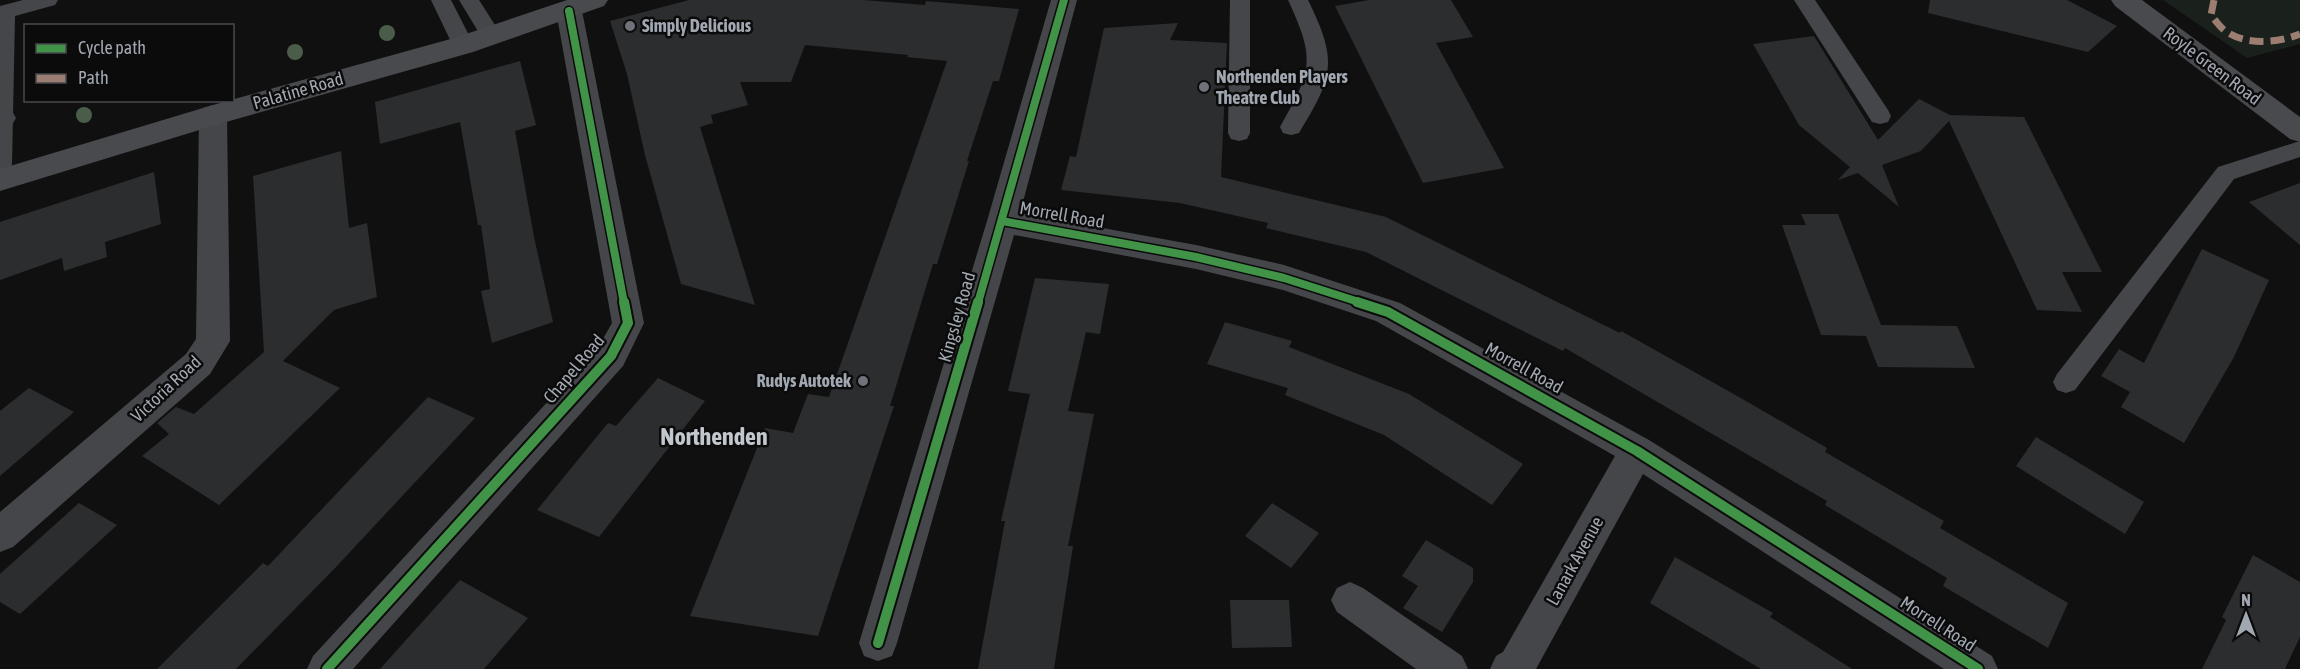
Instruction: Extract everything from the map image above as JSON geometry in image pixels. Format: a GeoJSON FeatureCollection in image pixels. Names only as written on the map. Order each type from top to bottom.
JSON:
{"type":"FeatureCollection","features":[{"type":"Feature","properties":{"kind":"main road","name":"Royle Green Road"},"geometry":{"type":"LineString","coordinates":[[2124,0],[2300,132]]}},
{"type":"Feature","properties":{"kind":"main road","name":"Palatine Road"},"geometry":{"type":"LineString","coordinates":[[0,180],[213,115],[463,45],[582,5]]}},
{"type":"Feature","properties":{"kind":"street","name":"Kingsley Road"},"geometry":{"type":"LineString","coordinates":[[878,643],[1002,221],[1064,0]]}},
{"type":"Feature","properties":{"kind":"street","name":"Chapel Road"},"geometry":{"type":"LineString","coordinates":[[327,669],[611,356],[628,323],[582,5]]}},
{"type":"Feature","properties":{"kind":"street","name":"Victoria Road"},"geometry":{"type":"LineString","coordinates":[[0,536],[198,364],[213,341],[213,115]]}},
{"type":"Feature","properties":{"kind":"street","name":"Morrell Road"},"geometry":{"type":"LineString","coordinates":[[1002,221],[1207,259],[1284,278],[1388,312],[1637,451],[1978,669]]}},
{"type":"Feature","properties":{"kind":"street","name":"Lanark Avenue"},"geometry":{"type":"LineString","coordinates":[[1510,669],[1517,664],[1637,451]]}},
{"type":"Feature","properties":{"kind":"street"},"geometry":{"type":"LineString","coordinates":[[1350,600],[1448,669]]}},
{"type":"Feature","properties":{"kind":"lane"},"geometry":{"type":"LineString","coordinates":[[0,165],[7,6],[48,0]]}},
{"type":"Feature","properties":{"kind":"lane"},"geometry":{"type":"LineString","coordinates":[[441,0],[463,45]]}},
{"type":"Feature","properties":{"kind":"lane"},"geometry":{"type":"LineString","coordinates":[[469,0],[491,36]]}},
{"type":"Feature","properties":{"kind":"lane"},"geometry":{"type":"LineString","coordinates":[[1239,133],[1240,0]]}},
{"type":"Feature","properties":{"kind":"lane"},"geometry":{"type":"LineString","coordinates":[[1291,128],[1312,95],[1319,75],[1320,50],[1312,27],[1298,0]]}},
{"type":"Feature","properties":{"kind":"lane"},"geometry":{"type":"LineString","coordinates":[[1803,0],[1881,116]]}},
{"type":"Feature","properties":{"kind":"lane"},"geometry":{"type":"LineString","coordinates":[[2066,382],[2226,173],[2300,149]]}},
{"type":"Feature","properties":{"kind":"shaded area"},"geometry":{"type":"Polygon","coordinates":[[[2163,0],[2300,0],[2300,44],[2247,58],[2163,0]]]}},
{"type":"Feature","properties":{"kind":"building"},"geometry":{"type":"Polygon","coordinates":[[[689,0],[863,0],[925,5],[926,1],[1019,9],[999,81],[993,81],[937,264],[933,264],[890,406],[894,406],[818,636],[690,616],[765,428],[793,433],[808,394],[829,397],[947,61],[805,45],[791,82],[740,82],[748,105],[711,115],[713,123],[700,127],[755,305],[681,284],[645,155],[627,74],[610,21],[689,0]]]}},
{"type":"Feature","properties":{"kind":"building"},"geometry":{"type":"Polygon","coordinates":[[[1369,0],[1451,0],[1473,37],[1436,43],[1504,168],[1423,183],[1335,6],[1369,0]]]}},
{"type":"Feature","properties":{"kind":"building"},"geometry":{"type":"Polygon","coordinates":[[[1930,0],[2067,0],[2117,26],[2088,52],[1928,13],[1930,0]]]}},
{"type":"Feature","properties":{"kind":"building"},"geometry":{"type":"Polygon","coordinates":[[[1178,23],[1170,40],[1227,43],[1221,177],[1386,217],[1620,333],[1621,331],[1739,397],[1827,448],[1825,452],[1944,521],[1940,528],[2068,603],[2048,648],[1943,586],[1947,578],[1825,505],[1827,501],[1565,348],[1563,351],[1366,252],[1266,228],[1268,223],[1180,203],[1061,190],[1070,156],[1076,157],[1104,28],[1178,23]]]}},
{"type":"Feature","properties":{"kind":"building"},"geometry":{"type":"Polygon","coordinates":[[[1814,36],[1878,140],[1919,99],[1950,115],[2024,117],[2102,272],[2062,272],[2082,312],[2037,310],[1949,121],[1921,151],[1882,165],[1899,207],[1858,173],[1838,180],[1850,167],[1799,125],[1753,44],[1814,36]]]}},
{"type":"Feature","properties":{"kind":"building"},"geometry":{"type":"Polygon","coordinates":[[[520,61],[536,125],[515,131],[534,237],[553,322],[492,343],[481,291],[490,289],[481,225],[478,225],[460,122],[380,144],[375,102],[520,61]]]}},
{"type":"Feature","properties":{"kind":"building"},"geometry":{"type":"Polygon","coordinates":[[[341,151],[349,228],[367,223],[377,297],[334,310],[283,361],[340,388],[219,505],[142,456],[169,434],[157,423],[176,407],[194,414],[264,352],[253,176],[341,151]]]}},
{"type":"Feature","properties":{"kind":"building"},"geometry":{"type":"Polygon","coordinates":[[[154,172],[161,224],[105,242],[107,257],[64,271],[62,258],[0,280],[0,222],[154,172]]]}},
{"type":"Feature","properties":{"kind":"building"},"geometry":{"type":"Polygon","coordinates":[[[2300,183],[2300,245],[2249,202],[2300,183]]]}},
{"type":"Feature","properties":{"kind":"building"},"geometry":{"type":"Polygon","coordinates":[[[1801,214],[1838,214],[1881,325],[1957,326],[1975,368],[1878,367],[1866,336],[1821,335],[1782,225],[1806,225],[1801,214]]]}},
{"type":"Feature","properties":{"kind":"building"},"geometry":{"type":"Polygon","coordinates":[[[2202,249],[2269,280],[2234,357],[2184,443],[2121,407],[2130,392],[2101,376],[2119,349],[2144,363],[2202,249]]]}},
{"type":"Feature","properties":{"kind":"building"},"geometry":{"type":"Polygon","coordinates":[[[1035,278],[1109,284],[1100,334],[1086,332],[1068,411],[1094,414],[1068,546],[1073,546],[1054,669],[978,669],[1005,521],[1001,521],[1030,394],[1008,391],[1035,278]]]}},
{"type":"Feature","properties":{"kind":"building"},"geometry":{"type":"Polygon","coordinates":[[[1225,322],[1292,341],[1289,347],[1409,394],[1523,464],[1492,505],[1384,435],[1285,395],[1288,388],[1207,364],[1225,322]]]}},
{"type":"Feature","properties":{"kind":"building"},"geometry":{"type":"Polygon","coordinates":[[[658,378],[705,401],[599,537],[537,510],[608,423],[616,426],[658,378]]]}},
{"type":"Feature","properties":{"kind":"building"},"geometry":{"type":"Polygon","coordinates":[[[29,388],[74,412],[0,476],[0,411],[29,388]]]}},
{"type":"Feature","properties":{"kind":"building"},"geometry":{"type":"Polygon","coordinates":[[[428,397],[475,418],[336,567],[236,669],[157,669],[263,563],[268,566],[428,397]]]}},
{"type":"Feature","properties":{"kind":"building"},"geometry":{"type":"Polygon","coordinates":[[[2036,437],[2144,502],[2125,534],[2016,466],[2036,437]]]}},
{"type":"Feature","properties":{"kind":"building"},"geometry":{"type":"Polygon","coordinates":[[[79,503],[117,525],[20,614],[0,602],[0,574],[79,503]]]}},
{"type":"Feature","properties":{"kind":"building"},"geometry":{"type":"Polygon","coordinates":[[[1272,503],[1319,533],[1291,568],[1245,536],[1272,503]]]}},
{"type":"Feature","properties":{"kind":"building"},"geometry":{"type":"Polygon","coordinates":[[[1426,540],[1473,568],[1473,582],[1442,632],[1403,608],[1418,586],[1402,576],[1426,540]]]}},
{"type":"Feature","properties":{"kind":"building"},"geometry":{"type":"Polygon","coordinates":[[[2253,555],[2300,582],[2300,637],[2285,669],[2202,669],[2226,620],[2222,617],[2253,555]]]}},
{"type":"Feature","properties":{"kind":"building"},"geometry":{"type":"Polygon","coordinates":[[[1675,557],[1773,613],[1770,617],[1852,669],[1761,669],[1650,603],[1675,557]]]}},
{"type":"Feature","properties":{"kind":"building"},"geometry":{"type":"Polygon","coordinates":[[[460,580],[528,618],[484,669],[380,669],[460,580]]]}},
{"type":"Feature","properties":{"kind":"building"},"geometry":{"type":"Polygon","coordinates":[[[1230,600],[1289,600],[1292,647],[1232,648],[1230,600]]]}},
{"type":"Feature","properties":{"kind":"marked path"},"geometry":{"type":"LineString","coordinates":[[2214,0],[2211,15],[2223,29],[2240,38],[2271,41],[2300,34]]}},
{"type":"Feature","properties":{"kind":"cycle path"},"geometry":{"type":"LineString","coordinates":[[878,643],[1002,221],[1064,0]]}},
{"type":"Feature","properties":{"kind":"cycle path"},"geometry":{"type":"LineString","coordinates":[[327,669],[611,356],[628,323],[569,11]]}},
{"type":"Feature","properties":{"kind":"cycle path"},"geometry":{"type":"LineString","coordinates":[[1002,221],[1196,257],[1284,278],[1388,312],[1637,451],[1978,669]]}},
{"type":"Feature","properties":{"kind":"place","name":"Simply Delicious"},"geometry":{"type":"Point","coordinates":[630,26]}},
{"type":"Feature","properties":{"kind":"place","name":"Northenden Players Theatre Club"},"geometry":{"type":"Point","coordinates":[1204,87]}},
{"type":"Feature","properties":{"kind":"place","name":"Rudys Autotek"},"geometry":{"type":"Point","coordinates":[863,381]}},
{"type":"Feature","properties":{"kind":"district","name":"Northenden"},"geometry":{"type":"Point","coordinates":[714,437]}}]}
